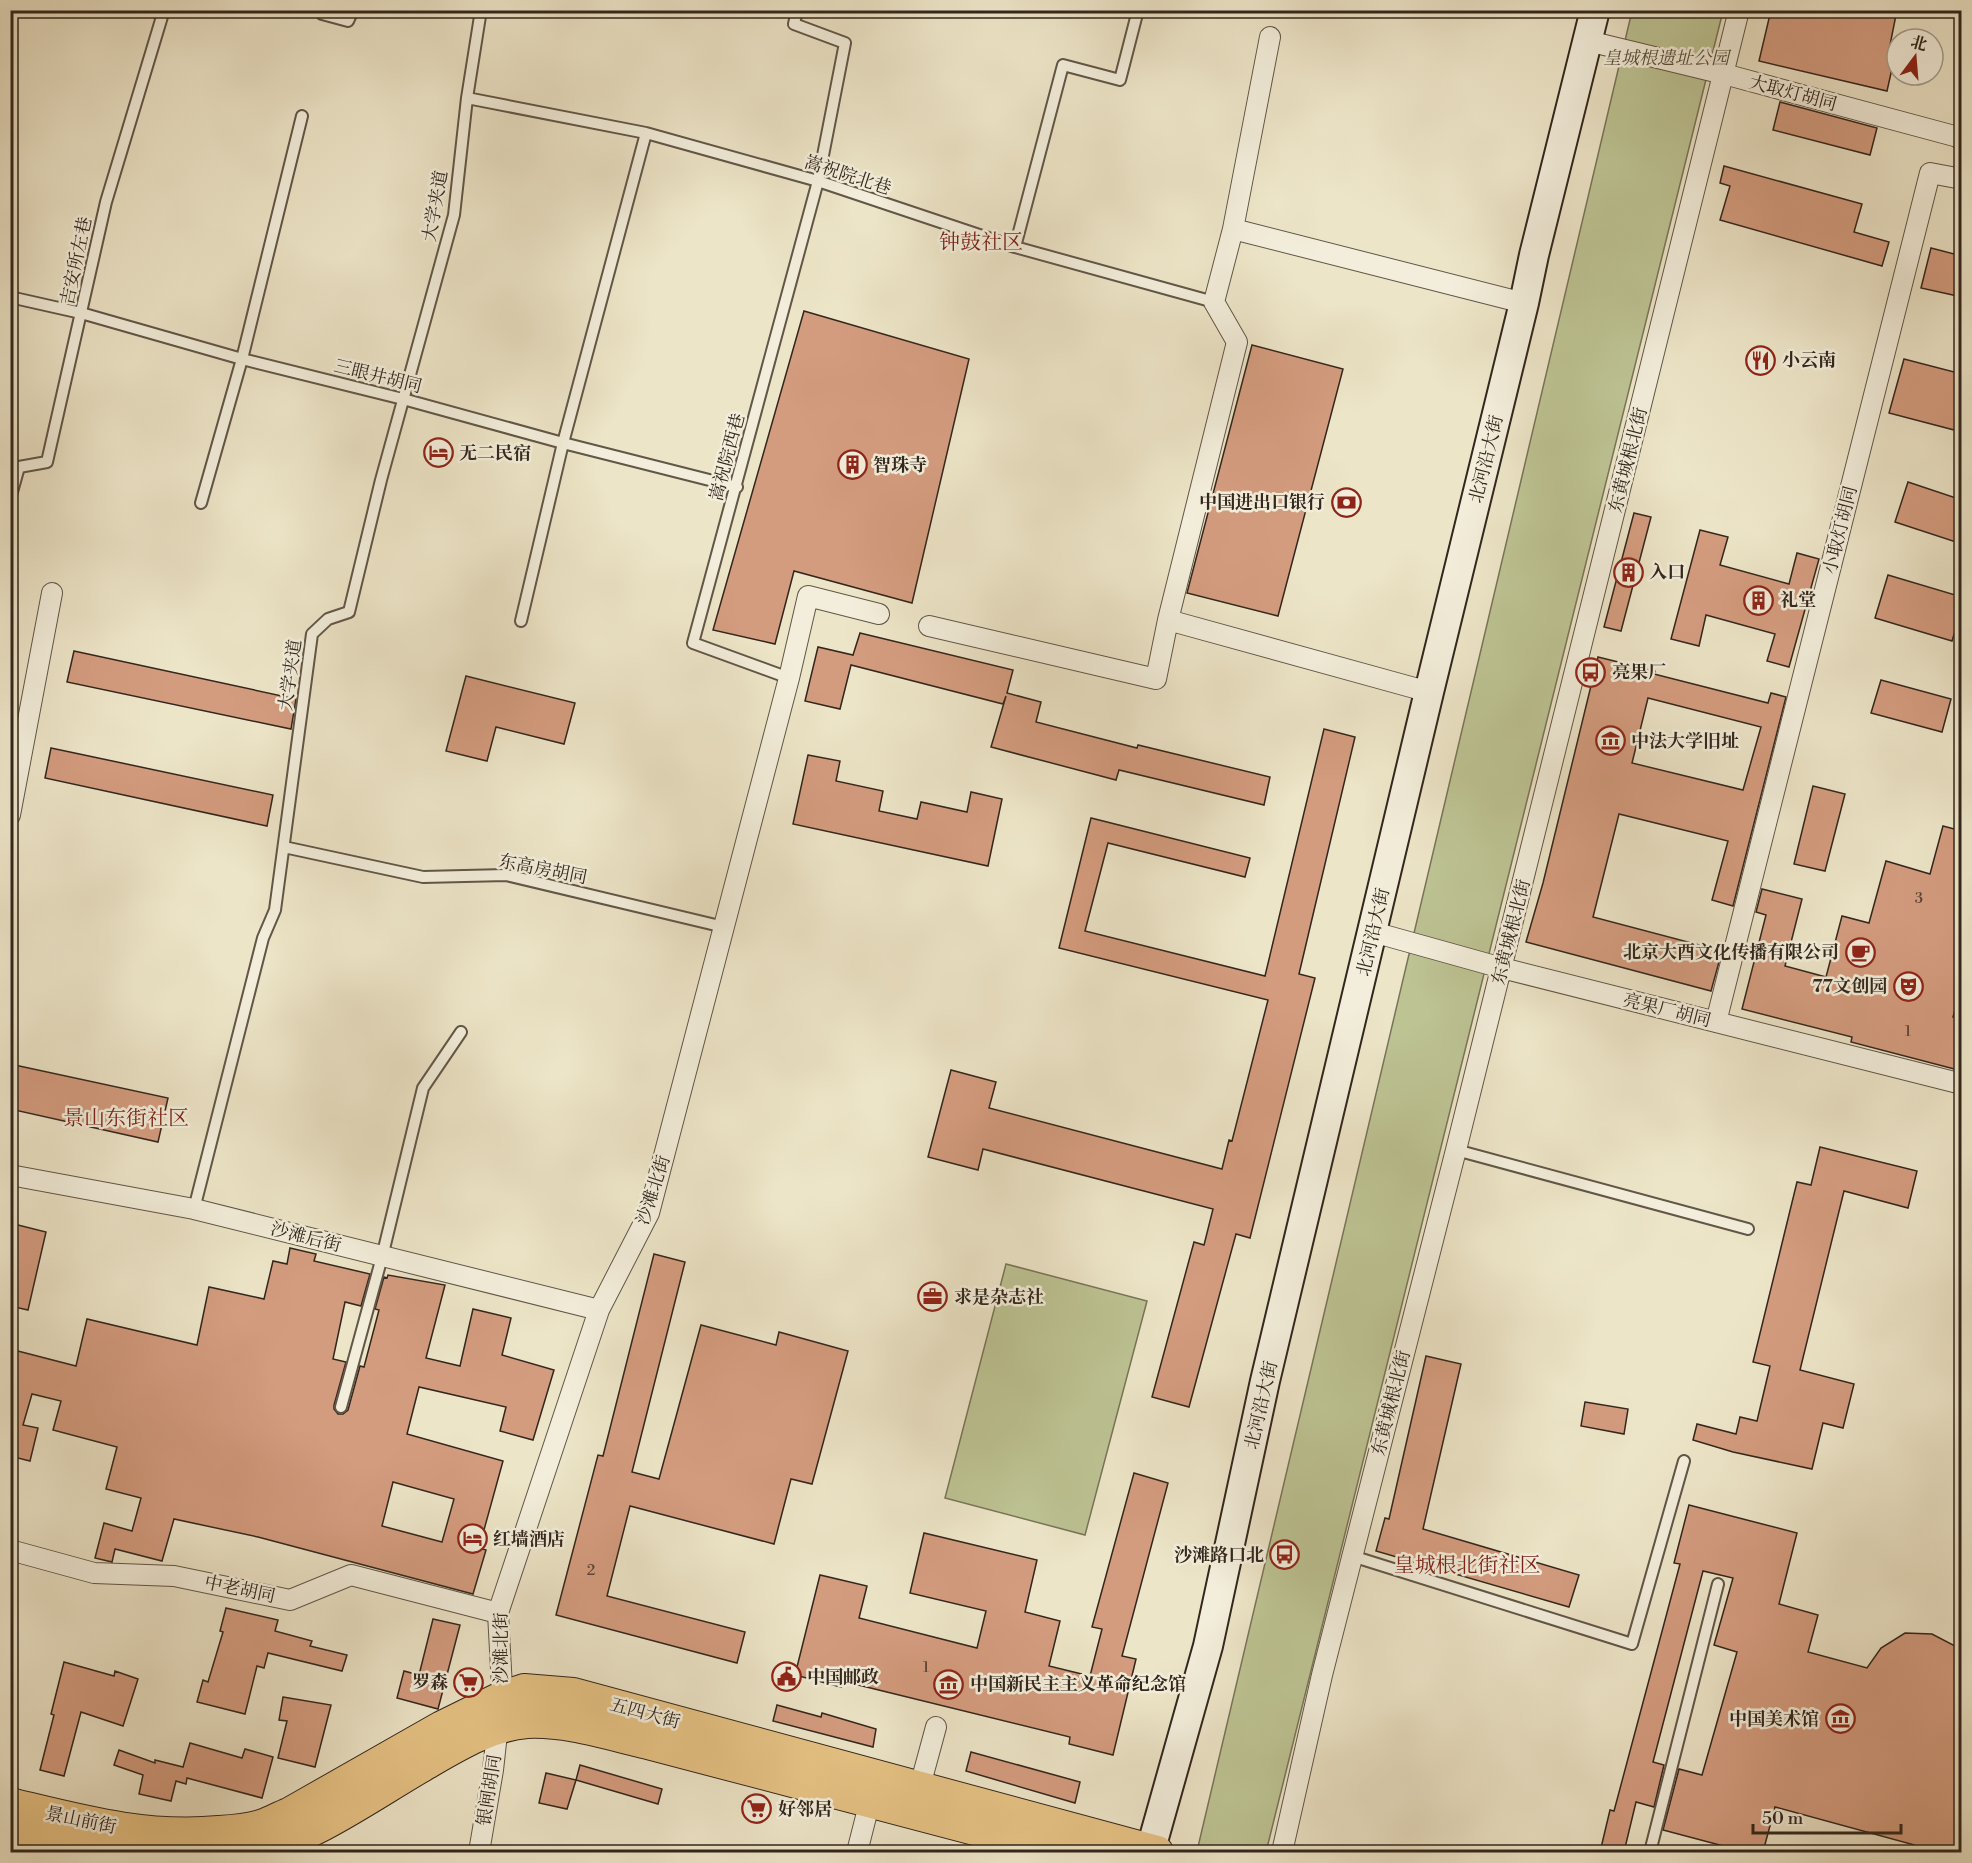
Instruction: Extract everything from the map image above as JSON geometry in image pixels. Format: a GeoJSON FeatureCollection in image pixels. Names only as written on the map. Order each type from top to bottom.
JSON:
{"type":"FeatureCollection","features":[{"type":"Feature","properties":{"kind":"main road","name":"北河沿大街"},"geometry":{"type":"LineString","coordinates":[[1152,1852],[1209,1647],[1266,1381],[1429,692],[1595,10]]}},
{"type":"Feature","properties":{"kind":"main road","name":"五四大街"},"geometry":{"type":"LineString","coordinates":[[255,1852],[269,1849],[307,1832],[462,1743],[524,1690],[573,1694],[916,1800],[1062,1852]]}},
{"type":"Feature","properties":{"kind":"main road","name":"五四大街"},"geometry":{"type":"LineString","coordinates":[[151,1843],[264,1825],[289,1814],[442,1727],[499,1713],[525,1722],[548,1722],[578,1727],[648,1743],[870,1801],[916,1800],[1152,1852]]}},
{"type":"Feature","properties":{"kind":"main road","name":"景山前街"},"geometry":{"type":"LineString","coordinates":[[10,1804],[105,1827],[151,1843]]}},
{"type":"Feature","properties":{"kind":"main road","name":"景山前街"},"geometry":{"type":"LineString","coordinates":[[10,1827],[117,1852]]}},
{"type":"Feature","properties":{"kind":"street","name":"东黄城根北街"},"geometry":{"type":"LineString","coordinates":[[1282,1852],[1322,1676],[1502,968],[1739,10]]}},
{"type":"Feature","properties":{"kind":"street"},"geometry":{"type":"LineString","coordinates":[[929,626],[1156,679],[1168,620],[1237,342],[1214,302],[1233,229],[1270,37]]}},
{"type":"Feature","properties":{"kind":"street","name":"大取灯胡同"},"geometry":{"type":"LineString","coordinates":[[1588,41],[1724,74],[1958,137],[1962,141]]}},
{"type":"Feature","properties":{"kind":"street","name":"小取灯胡同"},"geometry":{"type":"LineString","coordinates":[[1716,1022],[1930,173],[1962,179]]}},
{"type":"Feature","properties":{"kind":"street"},"geometry":{"type":"LineString","coordinates":[[1233,229],[1524,303]]}},
{"type":"Feature","properties":{"kind":"street"},"geometry":{"type":"LineString","coordinates":[[10,815],[52,593]]}},
{"type":"Feature","properties":{"kind":"street","name":"沙滩北街"},"geometry":{"type":"LineString","coordinates":[[499,1713],[498,1613],[599,1310],[650,1213],[789,678],[808,596],[879,614]]}},
{"type":"Feature","properties":{"kind":"street"},"geometry":{"type":"LineString","coordinates":[[1168,620],[1429,692]]}},
{"type":"Feature","properties":{"kind":"street","name":"亮果厂胡同"},"geometry":{"type":"LineString","coordinates":[[1373,932],[1502,968],[1962,1084]]}},
{"type":"Feature","properties":{"kind":"street","name":"沙滩后街"},"geometry":{"type":"LineString","coordinates":[[10,1175],[194,1209],[599,1310]]}},
{"type":"Feature","properties":{"kind":"street","name":"中老胡同"},"geometry":{"type":"LineString","coordinates":[[10,1550],[94,1573],[174,1576],[290,1600],[351,1575],[498,1613]]}},
{"type":"Feature","properties":{"kind":"street","name":"银闸胡同"},"geometry":{"type":"LineString","coordinates":[[479,1852],[499,1713]]}},
{"type":"Feature","properties":{"kind":"street"},"geometry":{"type":"LineString","coordinates":[[916,1800],[936,1727]]}},
{"type":"Feature","properties":{"kind":"street"},"geometry":{"type":"LineString","coordinates":[[857,1852],[870,1801]]}},
{"type":"Feature","properties":{"kind":"lane","name":"吉安所左巷"},"geometry":{"type":"LineString","coordinates":[[10,499],[19,467],[47,462],[106,202],[164,10]]}},
{"type":"Feature","properties":{"kind":"lane"},"geometry":{"type":"LineString","coordinates":[[322,14],[348,21],[353,10]]}},
{"type":"Feature","properties":{"kind":"lane","name":"大学夹道"},"geometry":{"type":"LineString","coordinates":[[194,1209],[263,938],[274,910],[312,634],[328,620],[349,612],[403,399],[454,215],[467,98],[481,10]]}},
{"type":"Feature","properties":{"kind":"lane","name":"嵩祝院西巷"},"geometry":{"type":"LineString","coordinates":[[789,678],[693,644],[818,181],[845,43],[794,24],[797,10]]}},
{"type":"Feature","properties":{"kind":"lane"},"geometry":{"type":"LineString","coordinates":[[1015,247],[1063,65],[1120,80],[1138,10]]}},
{"type":"Feature","properties":{"kind":"lane","name":"嵩祝院北巷"},"geometry":{"type":"LineString","coordinates":[[467,98],[646,133],[818,181],[1015,247],[1214,302]]}},
{"type":"Feature","properties":{"kind":"lane"},"geometry":{"type":"LineString","coordinates":[[201,503],[242,359],[302,116]]}},
{"type":"Feature","properties":{"kind":"lane"},"geometry":{"type":"LineString","coordinates":[[521,621],[563,443],[646,133]]}},
{"type":"Feature","properties":{"kind":"lane","name":"三眼井胡同"},"geometry":{"type":"LineString","coordinates":[[10,297],[81,313],[242,359],[737,487]]}},
{"type":"Feature","properties":{"kind":"lane","name":"东高房胡同"},"geometry":{"type":"LineString","coordinates":[[284,847],[423,877],[506,875],[724,927]]}},
{"type":"Feature","properties":{"kind":"lane"},"geometry":{"type":"LineString","coordinates":[[341,1407],[382,1257],[423,1088],[461,1032]]}},
{"type":"Feature","properties":{"kind":"lane"},"geometry":{"type":"LineString","coordinates":[[1456,1150],[1748,1229]]}},
{"type":"Feature","properties":{"kind":"lane"},"geometry":{"type":"LineString","coordinates":[[1352,1556],[1632,1644],[1684,1461]]}},
{"type":"Feature","properties":{"kind":"lane"},"geometry":{"type":"LineString","coordinates":[[1650,1852],[1718,1584]]}},
{"type":"Feature","properties":{"kind":"green space","name":"皇城根遗址公园"},"geometry":{"type":"Polygon","coordinates":[[[1632,11],[1723,11],[1266,1852],[1197,1851],[1632,11]]]}},
{"type":"Feature","properties":{"kind":"green space"},"geometry":{"type":"Polygon","coordinates":[[[1006,1264],[1147,1301],[1085,1535],[945,1498],[1006,1264]]]}},
{"type":"Feature","properties":{"kind":"building"},"geometry":{"type":"Polygon","coordinates":[[[1771,10],[1897,10],[1894,27],[1885,27],[1885,87],[1888,87],[1887,91],[1759,61],[1771,10]]]}},
{"type":"Feature","properties":{"kind":"building"},"geometry":{"type":"Polygon","coordinates":[[[1780,102],[1877,128],[1870,155],[1773,130],[1780,102]]]}},
{"type":"Feature","properties":{"kind":"building"},"geometry":{"type":"Polygon","coordinates":[[[1724,166],[1862,204],[1854,232],[1889,242],[1882,266],[1720,220],[1730,186],[1720,183],[1724,166]]]}},
{"type":"Feature","properties":{"kind":"building"},"geometry":{"type":"Polygon","coordinates":[[[1931,248],[1962,256],[1962,297],[1921,288],[1931,248]]]}},
{"type":"Feature","properties":{"kind":"building","name":"智珠寺"},"geometry":{"type":"Polygon","coordinates":[[[804,311],[969,359],[912,603],[794,571],[775,644],[713,630],[804,311]]]}},
{"type":"Feature","properties":{"kind":"building"},"geometry":{"type":"Polygon","coordinates":[[[1252,345],[1343,369],[1278,616],[1187,593],[1252,345]]]}},
{"type":"Feature","properties":{"kind":"building"},"geometry":{"type":"Polygon","coordinates":[[[1904,359],[1962,374],[1962,418],[1958,431],[1889,413],[1904,359]]]}},
{"type":"Feature","properties":{"kind":"building"},"geometry":{"type":"Polygon","coordinates":[[[1908,482],[1962,500],[1962,544],[1895,522],[1908,482]]]}},
{"type":"Feature","properties":{"kind":"building","name":"入口"},"geometry":{"type":"Polygon","coordinates":[[[1634,513],[1651,517],[1621,631],[1604,627],[1634,513]]]}},
{"type":"Feature","properties":{"kind":"building","name":"礼堂"},"geometry":{"type":"Polygon","coordinates":[[[1700,530],[1728,537],[1720,565],[1789,584],[1797,553],[1819,559],[1789,667],[1767,661],[1775,634],[1706,615],[1699,646],[1671,639],[1700,530]]]}},
{"type":"Feature","properties":{"kind":"building"},"geometry":{"type":"Polygon","coordinates":[[[1888,575],[1962,597],[1962,608],[1952,641],[1875,618],[1888,575]]]}},
{"type":"Feature","properties":{"kind":"building"},"geometry":{"type":"Polygon","coordinates":[[[860,633],[1013,670],[1007,693],[1041,702],[1036,722],[1137,748],[1138,745],[1270,777],[1264,805],[1119,770],[1116,780],[991,747],[1006,696],[1003,704],[851,665],[840,709],[805,701],[818,647],[853,655],[860,633]]]}},
{"type":"Feature","properties":{"kind":"building"},"geometry":{"type":"Polygon","coordinates":[[[74,651],[296,699],[291,729],[67,682],[74,651]]]}},
{"type":"Feature","properties":{"kind":"building"},"geometry":{"type":"Polygon","coordinates":[[[1598,657],[1768,703],[1771,693],[1786,697],[1733,906],[1712,900],[1728,841],[1619,814],[1593,917],[1722,951],[1711,991],[1526,942],[1543,883],[1598,657]],[[1648,698],[1632,763],[1743,790],[1761,727],[1648,698]]]}},
{"type":"Feature","properties":{"kind":"building"},"geometry":{"type":"Polygon","coordinates":[[[466,676],[575,703],[564,744],[496,727],[487,761],[446,751],[466,676]]]}},
{"type":"Feature","properties":{"kind":"building"},"geometry":{"type":"Polygon","coordinates":[[[1881,680],[1951,699],[1942,732],[1871,713],[1881,680]]]}},
{"type":"Feature","properties":{"kind":"building"},"geometry":{"type":"Polygon","coordinates":[[[1324,729],[1355,737],[1299,974],[1315,978],[1250,1238],[1236,1234],[1189,1407],[1152,1397],[1194,1242],[1204,1245],[1213,1209],[983,1149],[978,1170],[928,1157],[951,1070],[996,1082],[989,1108],[1222,1169],[1229,1140],[1232,1141],[1268,1000],[1059,948],[1091,818],[1250,858],[1245,877],[1108,843],[1085,931],[1265,976],[1324,729]]]}},
{"type":"Feature","properties":{"kind":"building"},"geometry":{"type":"Polygon","coordinates":[[[51,748],[273,795],[267,826],[45,778],[51,748]]]}},
{"type":"Feature","properties":{"kind":"building"},"geometry":{"type":"Polygon","coordinates":[[[808,755],[840,761],[836,781],[883,791],[879,811],[917,819],[921,802],[967,812],[971,792],[1002,799],[988,866],[793,824],[808,755]]]}},
{"type":"Feature","properties":{"kind":"building"},"geometry":{"type":"Polygon","coordinates":[[[1813,786],[1845,794],[1825,871],[1794,864],[1813,786]]]}},
{"type":"Feature","properties":{"kind":"building"},"geometry":{"type":"Polygon","coordinates":[[[1943,826],[1962,831],[1962,986],[1953,1017],[1962,1019],[1962,1071],[1851,1042],[1852,1037],[1742,1009],[1766,915],[1756,912],[1762,889],[1802,899],[1785,966],[1826,977],[1842,916],[1869,923],[1886,861],[1930,874],[1943,826]]]}},
{"type":"Feature","properties":{"kind":"building"},"geometry":{"type":"Polygon","coordinates":[[[10,1064],[168,1098],[158,1142],[10,1109],[10,1064]]]}},
{"type":"Feature","properties":{"kind":"building"},"geometry":{"type":"Polygon","coordinates":[[[1820,1147],[1917,1171],[1908,1208],[1844,1191],[1800,1370],[1854,1384],[1843,1428],[1823,1423],[1812,1469],[1733,1452],[1693,1440],[1697,1424],[1736,1434],[1740,1417],[1757,1421],[1770,1366],[1753,1362],[1797,1182],[1811,1185],[1820,1147]]]}},
{"type":"Feature","properties":{"kind":"building"},"geometry":{"type":"Polygon","coordinates":[[[10,1223],[46,1232],[28,1310],[10,1306],[10,1223]]]}},
{"type":"Feature","properties":{"kind":"building"},"geometry":{"type":"Polygon","coordinates":[[[290,1248],[316,1254],[314,1261],[370,1274],[361,1306],[345,1302],[333,1359],[346,1362],[334,1405],[338,1414],[343,1414],[348,1410],[360,1366],[364,1367],[379,1310],[375,1309],[384,1277],[387,1278],[388,1275],[445,1285],[426,1358],[460,1366],[473,1309],[511,1318],[502,1355],[554,1370],[533,1440],[500,1431],[506,1407],[419,1387],[407,1434],[503,1461],[479,1548],[486,1550],[473,1594],[258,1537],[174,1519],[162,1561],[115,1549],[112,1562],[95,1558],[104,1523],[132,1531],[141,1498],[106,1489],[117,1447],[53,1430],[61,1401],[32,1394],[23,1425],[38,1428],[30,1461],[10,1456],[10,1349],[76,1366],[87,1319],[197,1345],[209,1287],[264,1299],[273,1261],[287,1264],[290,1248]],[[393,1482],[382,1526],[442,1542],[454,1499],[393,1482]]]}},
{"type":"Feature","properties":{"kind":"building"},"geometry":{"type":"Polygon","coordinates":[[[654,1254],[685,1262],[632,1472],[659,1479],[701,1325],[776,1345],[779,1332],[848,1351],[812,1484],[791,1479],[774,1544],[630,1506],[607,1596],[745,1632],[737,1663],[556,1615],[598,1455],[603,1456],[654,1254]]]}},
{"type":"Feature","properties":{"kind":"building"},"geometry":{"type":"Polygon","coordinates":[[[1426,1356],[1461,1364],[1423,1529],[1579,1575],[1569,1607],[1376,1551],[1385,1518],[1389,1519],[1426,1356]]]}},
{"type":"Feature","properties":{"kind":"building"},"geometry":{"type":"Polygon","coordinates":[[[1585,1402],[1628,1409],[1624,1434],[1581,1426],[1585,1402]]]}},
{"type":"Feature","properties":{"kind":"building"},"geometry":{"type":"Polygon","coordinates":[[[1134,1473],[1168,1483],[1122,1656],[1136,1659],[1113,1755],[1069,1744],[1070,1737],[842,1681],[841,1687],[795,1675],[820,1575],[867,1586],[859,1618],[977,1648],[986,1611],[910,1593],[924,1533],[1037,1560],[1025,1612],[1060,1621],[1049,1666],[1090,1676],[1102,1629],[1092,1627],[1134,1473]]]}},
{"type":"Feature","properties":{"kind":"building","name":"中国美术馆"},"geometry":{"type":"Polygon","coordinates":[[[1689,1505],[1797,1533],[1779,1604],[1818,1615],[1808,1652],[1867,1668],[1881,1648],[1905,1633],[1932,1634],[1962,1651],[1962,1852],[1940,1852],[1775,1807],[1763,1852],[1746,1852],[1663,1830],[1679,1769],[1702,1775],[1737,1652],[1714,1645],[1733,1578],[1703,1571],[1653,1762],[1664,1765],[1654,1807],[1636,1802],[1624,1852],[1600,1852],[1610,1810],[1614,1811],[1680,1564],[1674,1563],[1689,1505]]]}},
{"type":"Feature","properties":{"kind":"building"},"geometry":{"type":"Polygon","coordinates":[[[226,1608],[278,1620],[275,1631],[312,1641],[310,1646],[347,1655],[342,1671],[268,1653],[264,1668],[257,1666],[245,1714],[197,1702],[203,1680],[208,1682],[223,1632],[220,1631],[226,1608]]]}},
{"type":"Feature","properties":{"kind":"building"},"geometry":{"type":"Polygon","coordinates":[[[433,1619],[460,1625],[438,1709],[397,1698],[404,1671],[419,1675],[433,1619]]]}},
{"type":"Feature","properties":{"kind":"building"},"geometry":{"type":"Polygon","coordinates":[[[64,1662],[114,1676],[115,1671],[138,1679],[123,1726],[81,1712],[64,1776],[40,1770],[64,1662]]]}},
{"type":"Feature","properties":{"kind":"building"},"geometry":{"type":"Polygon","coordinates":[[[283,1697],[331,1705],[315,1767],[278,1758],[287,1721],[279,1720],[283,1697]]]}},
{"type":"Feature","properties":{"kind":"building"},"geometry":{"type":"Polygon","coordinates":[[[777,1705],[821,1717],[822,1713],[876,1729],[873,1747],[773,1721],[777,1705]]]}},
{"type":"Feature","properties":{"kind":"building"},"geometry":{"type":"Polygon","coordinates":[[[190,1743],[242,1758],[245,1749],[273,1757],[262,1798],[187,1778],[186,1784],[176,1781],[171,1801],[139,1794],[143,1775],[114,1765],[119,1750],[155,1763],[155,1760],[183,1767],[190,1743]]]}},
{"type":"Feature","properties":{"kind":"building"},"geometry":{"type":"Polygon","coordinates":[[[971,1752],[1080,1782],[1075,1803],[966,1771],[971,1752]]]}},
{"type":"Feature","properties":{"kind":"building"},"geometry":{"type":"Polygon","coordinates":[[[580,1765],[662,1789],[658,1804],[576,1780],[580,1765]]]}},
{"type":"Feature","properties":{"kind":"building"},"geometry":{"type":"Polygon","coordinates":[[[546,1773],[576,1780],[567,1809],[539,1803],[546,1773]]]}},
{"type":"Feature","properties":{"kind":"place","name":"小云南"},"geometry":{"type":"Point","coordinates":[1761,360]}},
{"type":"Feature","properties":{"kind":"place","name":"无二民宿"},"geometry":{"type":"Point","coordinates":[438,453]}},
{"type":"Feature","properties":{"kind":"place","name":"智珠寺"},"geometry":{"type":"Point","coordinates":[852,465]}},
{"type":"Feature","properties":{"kind":"place","name":"中国进出口银行"},"geometry":{"type":"Point","coordinates":[1346,502]}},
{"type":"Feature","properties":{"kind":"place","name":"入口"},"geometry":{"type":"Point","coordinates":[1628,572]}},
{"type":"Feature","properties":{"kind":"place","name":"礼堂"},"geometry":{"type":"Point","coordinates":[1759,600]}},
{"type":"Feature","properties":{"kind":"place","name":"亮果厂"},"geometry":{"type":"Point","coordinates":[1591,672]}},
{"type":"Feature","properties":{"kind":"place","name":"中法大学旧址"},"geometry":{"type":"Point","coordinates":[1610,741]}},
{"type":"Feature","properties":{"kind":"place","name":"北京大酉文化传播有限公司"},"geometry":{"type":"Point","coordinates":[1860,952]}},
{"type":"Feature","properties":{"kind":"place","name":"77文创园"},"geometry":{"type":"Point","coordinates":[1908,986]}},
{"type":"Feature","properties":{"kind":"place","name":"求是杂志社"},"geometry":{"type":"Point","coordinates":[933,1297]}},
{"type":"Feature","properties":{"kind":"place","name":"红墙酒店"},"geometry":{"type":"Point","coordinates":[472,1539]}},
{"type":"Feature","properties":{"kind":"place","name":"沙滩路口北"},"geometry":{"type":"Point","coordinates":[1285,1555]}},
{"type":"Feature","properties":{"kind":"place","name":"中国邮政"},"geometry":{"type":"Point","coordinates":[786,1677]}},
{"type":"Feature","properties":{"kind":"place","name":"罗森"},"geometry":{"type":"Point","coordinates":[469,1682]}},
{"type":"Feature","properties":{"kind":"place","name":"中国新民主主义革命纪念馆"},"geometry":{"type":"Point","coordinates":[949,1684]}},
{"type":"Feature","properties":{"kind":"place","name":"中国美术馆"},"geometry":{"type":"Point","coordinates":[1840,1719]}},
{"type":"Feature","properties":{"kind":"place","name":"好邻居"},"geometry":{"type":"Point","coordinates":[757,1809]}},
{"type":"Feature","properties":{"kind":"district","name":"钟鼓社区"},"geometry":{"type":"Point","coordinates":[981,242]}},
{"type":"Feature","properties":{"kind":"district","name":"景山东街社区"},"geometry":{"type":"Point","coordinates":[126,1118]}},
{"type":"Feature","properties":{"kind":"district","name":"皇城根北街社区"},"geometry":{"type":"Point","coordinates":[1467,1565]}}]}
